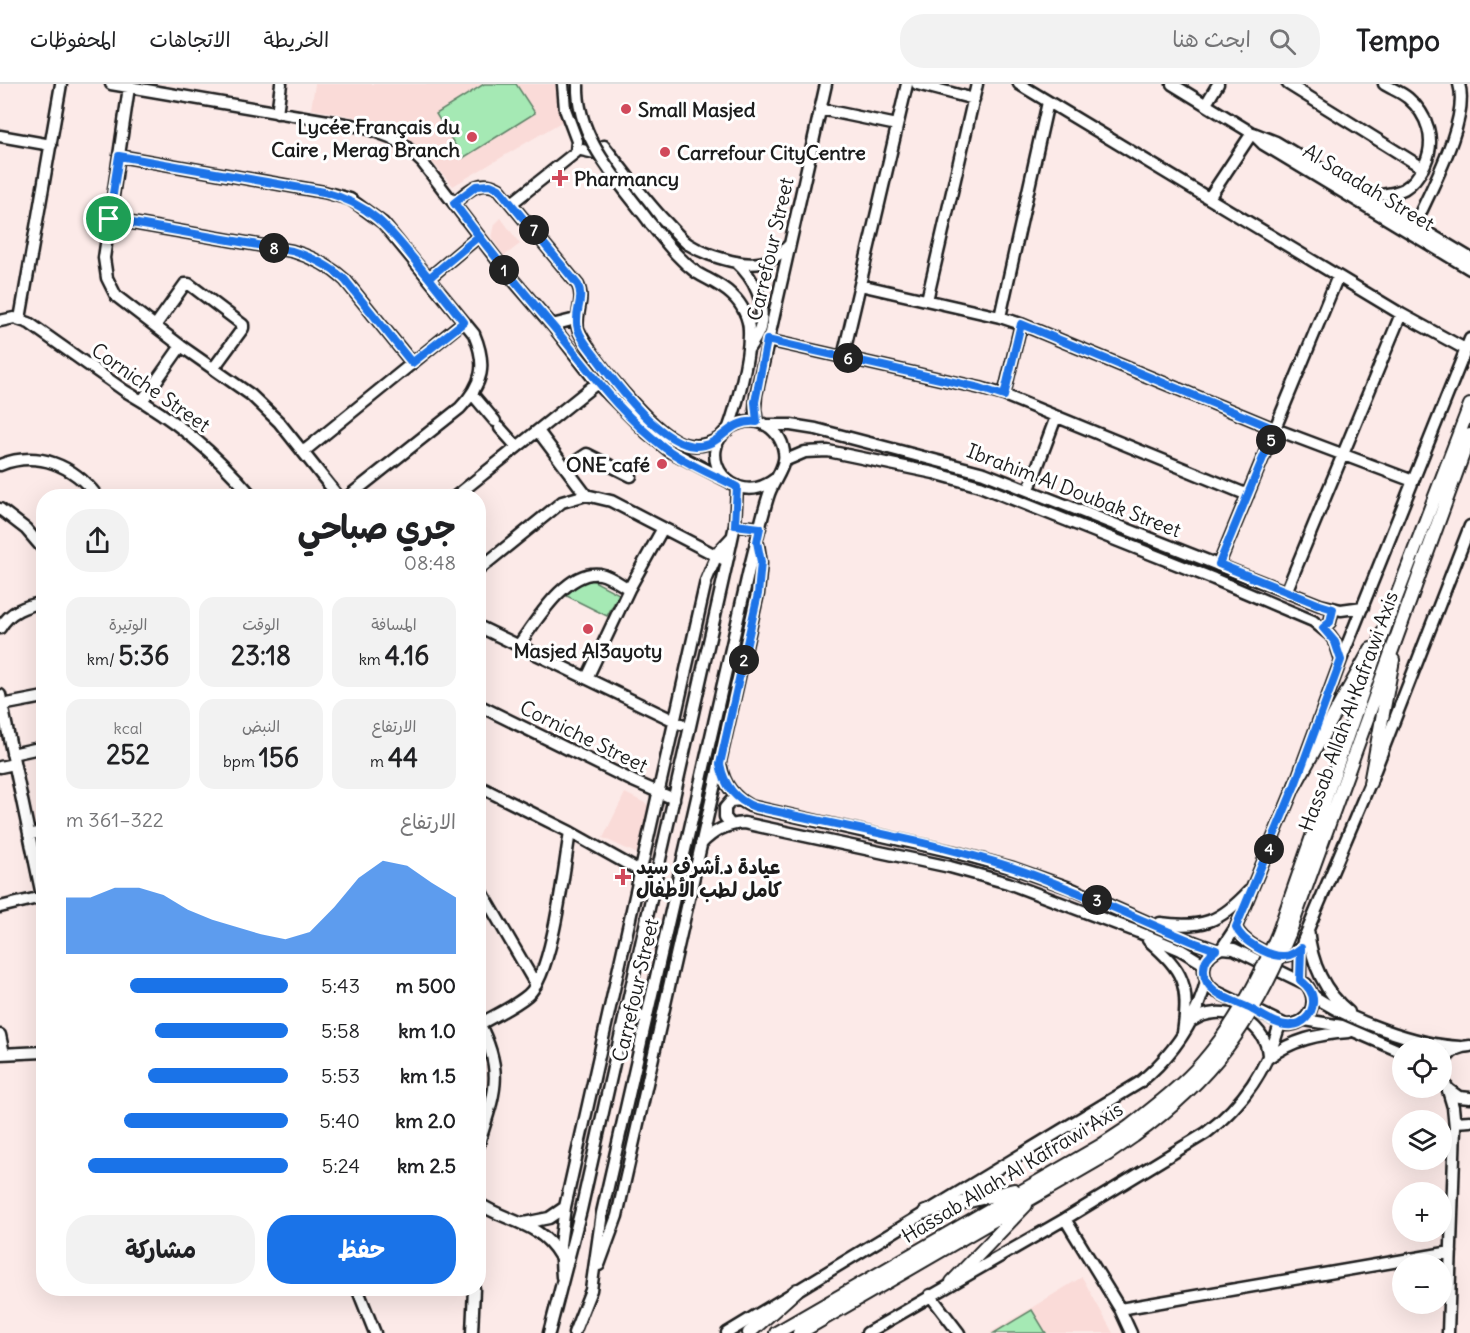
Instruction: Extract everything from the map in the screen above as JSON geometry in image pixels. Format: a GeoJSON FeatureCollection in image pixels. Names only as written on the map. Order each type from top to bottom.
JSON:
{"type":"FeatureCollection","features":[{"type":"Feature","properties":{"kind":"main road","name":"Hassab Allah Al Kafrawi Axis"},"geometry":{"type":"LineString","coordinates":[[776,1333],[1033,1190],[1108,1154],[1131,1132],[1191,1090],[1226,1051],[1264,991],[1470,405]]}},
{"type":"Feature","properties":{"kind":"main road","name":"Hassab Allah Al Kafrawi Axis"},"geometry":{"type":"LineString","coordinates":[[1394,622],[1470,435]]}},
{"type":"Feature","properties":{"kind":"main road"},"geometry":{"type":"LineString","coordinates":[[1370,783],[1394,622]]}},
{"type":"Feature","properties":{"kind":"main road"},"geometry":{"type":"LineString","coordinates":[[1295,785],[1394,622]]}},
{"type":"Feature","properties":{"kind":"main road","name":"Hassab Allah Al Kafrawi Axis"},"geometry":{"type":"LineString","coordinates":[[799,1333],[1033,1190]]}},
{"type":"Feature","properties":{"kind":"main road"},"geometry":{"type":"LineString","coordinates":[[926,1212],[1033,1190]]}},
{"type":"Feature","properties":{"kind":"main road"},"geometry":{"type":"LineString","coordinates":[[952,1282],[1033,1190]]}},
{"type":"Feature","properties":{"kind":"main road"},"geometry":{"type":"LineString","coordinates":[[749,1333],[797,1290]]}},
{"type":"Feature","properties":{"kind":"street"},"geometry":{"type":"LineString","coordinates":[[0,321],[20,319],[61,84]]}},
{"type":"Feature","properties":{"kind":"street"},"geometry":{"type":"LineString","coordinates":[[111,84],[363,127],[390,136],[422,162],[508,274],[552,325],[597,383],[647,433],[668,450],[737,487],[757,489],[775,479],[784,461],[783,444],[773,430],[761,423],[741,422],[705,445],[694,446],[677,441],[637,407],[616,384],[580,334],[576,319],[582,296],[578,285],[499,189],[486,184],[472,188],[454,203]]}},
{"type":"Feature","properties":{"kind":"street"},"geometry":{"type":"LineString","coordinates":[[277,113],[281,84]]}},
{"type":"Feature","properties":{"kind":"street"},"geometry":{"type":"LineString","coordinates":[[512,203],[574,155],[577,149],[577,141],[565,109],[563,84]]}},
{"type":"Feature","properties":{"kind":"street"},"geometry":{"type":"LineString","coordinates":[[578,84],[582,117],[592,142],[650,223],[682,261],[699,274],[723,287],[739,302],[748,321],[747,352],[737,400],[717,445],[717,464],[726,480]]}},
{"type":"Feature","properties":{"kind":"street","name":"Carrefour Street"},"geometry":{"type":"LineString","coordinates":[[761,423],[755,402],[825,84]]}},
{"type":"Feature","properties":{"kind":"street"},"geometry":{"type":"LineString","coordinates":[[843,357],[907,84]]}},
{"type":"Feature","properties":{"kind":"street"},"geometry":{"type":"LineString","coordinates":[[917,84],[974,99]]}},
{"type":"Feature","properties":{"kind":"street"},"geometry":{"type":"LineString","coordinates":[[927,300],[977,84]]}},
{"type":"Feature","properties":{"kind":"street"},"geometry":{"type":"LineString","coordinates":[[728,1333],[1139,1083],[1162,1063],[1182,1039],[1192,1021],[1206,982],[1204,964],[1236,927],[1295,785],[1341,660],[1468,344],[1401,314],[1019,84]]}},
{"type":"Feature","properties":{"kind":"street","name":"Al Saadah Street"},"geometry":{"type":"LineString","coordinates":[[1172,84],[1252,133],[1276,142],[1470,258]]}},
{"type":"Feature","properties":{"kind":"street"},"geometry":{"type":"LineString","coordinates":[[1206,104],[1218,84]]}},
{"type":"Feature","properties":{"kind":"street"},"geometry":{"type":"LineString","coordinates":[[1288,84],[1300,89],[1423,168]]}},
{"type":"Feature","properties":{"kind":"street"},"geometry":{"type":"LineString","coordinates":[[1368,197],[1402,190],[1418,176],[1430,148],[1429,130],[1419,109],[1407,98],[1384,84]]}},
{"type":"Feature","properties":{"kind":"street"},"geometry":{"type":"LineString","coordinates":[[1415,225],[1457,125],[1466,96],[1459,84]]}},
{"type":"Feature","properties":{"kind":"street"},"geometry":{"type":"LineString","coordinates":[[129,87],[104,258],[110,286],[116,296],[181,346],[251,394],[279,423],[332,489]]}},
{"type":"Feature","properties":{"kind":"street"},"geometry":{"type":"LineString","coordinates":[[1000,317],[1048,102]]}},
{"type":"Feature","properties":{"kind":"street"},"geometry":{"type":"LineString","coordinates":[[820,109],[897,125]]}},
{"type":"Feature","properties":{"kind":"street"},"geometry":{"type":"LineString","coordinates":[[1209,198],[1252,133]]}},
{"type":"Feature","properties":{"kind":"street","name":"Al Saadah Street"},"geometry":{"type":"LineString","coordinates":[[1252,133],[1263,144],[1470,268]]}},
{"type":"Feature","properties":{"kind":"street"},"geometry":{"type":"LineString","coordinates":[[0,136],[51,145]]}},
{"type":"Feature","properties":{"kind":"street"},"geometry":{"type":"LineString","coordinates":[[577,149],[595,153],[605,148],[659,215],[682,239],[705,253],[748,265],[771,260],[789,245]]}},
{"type":"Feature","properties":{"kind":"street"},"geometry":{"type":"LineString","coordinates":[[1430,148],[1446,154]]}},
{"type":"Feature","properties":{"kind":"street"},"geometry":{"type":"LineString","coordinates":[[119,156],[324,192],[350,200],[383,224],[474,334],[480,349],[482,365],[480,381],[473,395],[460,408],[358,489]]}},
{"type":"Feature","properties":{"kind":"street"},"geometry":{"type":"LineString","coordinates":[[109,219],[292,251],[315,259],[345,280],[412,363]]}},
{"type":"Feature","properties":{"kind":"street"},"geometry":{"type":"LineString","coordinates":[[429,278],[479,236]]}},
{"type":"Feature","properties":{"kind":"street"},"geometry":{"type":"LineString","coordinates":[[736,262],[754,284],[761,308],[759,332],[747,352]]}},
{"type":"Feature","properties":{"kind":"street"},"geometry":{"type":"LineString","coordinates":[[1219,564],[1338,276]]}},
{"type":"Feature","properties":{"kind":"street"},"geometry":{"type":"LineString","coordinates":[[155,326],[185,284],[189,284],[243,325],[213,369]]}},
{"type":"Feature","properties":{"kind":"street"},"geometry":{"type":"LineString","coordinates":[[860,285],[1000,317],[1021,324],[1275,429],[1413,482]]}},
{"type":"Feature","properties":{"kind":"street"},"geometry":{"type":"LineString","coordinates":[[1286,592],[1401,314]]}},
{"type":"Feature","properties":{"kind":"street","name":"Corniche Street"},"geometry":{"type":"LineString","coordinates":[[20,319],[142,401],[209,450],[246,489]]}},
{"type":"Feature","properties":{"kind":"street"},"geometry":{"type":"LineString","coordinates":[[552,325],[576,319]]}},
{"type":"Feature","properties":{"kind":"street"},"geometry":{"type":"LineString","coordinates":[[303,452],[464,322]]}},
{"type":"Feature","properties":{"kind":"street"},"geometry":{"type":"LineString","coordinates":[[1004,396],[1021,324]]}},
{"type":"Feature","properties":{"kind":"street"},"geometry":{"type":"LineString","coordinates":[[767,340],[980,388],[1248,495]]}},
{"type":"Feature","properties":{"kind":"street"},"geometry":{"type":"LineString","coordinates":[[142,401],[181,346]]}},
{"type":"Feature","properties":{"kind":"street"},"geometry":{"type":"LineString","coordinates":[[465,489],[597,383]]}},
{"type":"Feature","properties":{"kind":"street"},"geometry":{"type":"LineString","coordinates":[[473,395],[517,447]]}},
{"type":"Feature","properties":{"kind":"street"},"geometry":{"type":"LineString","coordinates":[[737,400],[744,405],[755,402]]}},
{"type":"Feature","properties":{"kind":"street"},"geometry":{"type":"LineString","coordinates":[[1029,489],[1056,417]]}},
{"type":"Feature","properties":{"kind":"street","name":"Ibrahim Al Doubak Street"},"geometry":{"type":"LineString","coordinates":[[761,423],[816,429],[961,465],[1029,489],[1333,609],[1348,610],[1363,607]]}},
{"type":"Feature","properties":{"kind":"street"},"geometry":{"type":"LineString","coordinates":[[816,429],[814,438],[816,451]]}},
{"type":"Feature","properties":{"kind":"street"},"geometry":{"type":"LineString","coordinates":[[538,431],[586,495]]}},
{"type":"Feature","properties":{"kind":"street","name":"Ibrahim Al Doubak Street"},"geometry":{"type":"LineString","coordinates":[[784,461],[805,452],[839,453],[934,473],[980,486],[1214,579],[1313,621],[1323,628]]}},
{"type":"Feature","properties":{"kind":"street"},"geometry":{"type":"LineString","coordinates":[[566,468],[587,454],[631,477]]}},
{"type":"Feature","properties":{"kind":"street"},"geometry":{"type":"LineString","coordinates":[[0,465],[23,459],[54,462],[70,471],[89,489]]}},
{"type":"Feature","properties":{"kind":"street","name":"Carrefour Street"},"geometry":{"type":"LineString","coordinates":[[578,1330],[595,1274],[602,1213],[766,502],[775,479]]}},
{"type":"Feature","properties":{"kind":"street","name":"Carrefour Street"},"geometry":{"type":"LineString","coordinates":[[549,1333],[602,1117],[733,537],[737,487]]}},
{"type":"Feature","properties":{"kind":"street"},"geometry":{"type":"LineString","coordinates":[[486,564],[562,502],[586,495],[611,501],[727,562]]}},
{"type":"Feature","properties":{"kind":"street"},"geometry":{"type":"LineString","coordinates":[[0,509],[26,529],[36,541]]}},
{"type":"Feature","properties":{"kind":"street"},"geometry":{"type":"LineString","coordinates":[[735,525],[760,528]]}},
{"type":"Feature","properties":{"kind":"street"},"geometry":{"type":"LineString","coordinates":[[1300,980],[1301,948],[1308,927],[1370,783],[1470,526]]}},
{"type":"Feature","properties":{"kind":"street"},"geometry":{"type":"LineString","coordinates":[[587,678],[629,590],[663,528]]}},
{"type":"Feature","properties":{"kind":"street"},"geometry":{"type":"LineString","coordinates":[[563,1281],[560,1257],[565,1207],[674,721],[706,581],[716,556],[733,537]]}},
{"type":"Feature","properties":{"kind":"street"},"geometry":{"type":"LineString","coordinates":[[595,1274],[613,1230],[734,703],[760,584],[761,562],[757,542]]}},
{"type":"Feature","properties":{"kind":"street"},"geometry":{"type":"LineString","coordinates":[[518,646],[552,599],[579,578],[597,574],[606,576],[629,590]]}},
{"type":"Feature","properties":{"kind":"street"},"geometry":{"type":"LineString","coordinates":[[0,628],[10,615],[36,604]]}},
{"type":"Feature","properties":{"kind":"street"},"geometry":{"type":"LineString","coordinates":[[1333,609],[1330,622],[1323,628],[1335,642],[1341,660]]}},
{"type":"Feature","properties":{"kind":"street"},"geometry":{"type":"LineString","coordinates":[[486,630],[690,729]]}},
{"type":"Feature","properties":{"kind":"street"},"geometry":{"type":"LineString","coordinates":[[728,666],[734,703]]}},
{"type":"Feature","properties":{"kind":"street"},"geometry":{"type":"LineString","coordinates":[[36,698],[1,700],[36,868]]}},
{"type":"Feature","properties":{"kind":"street","name":"Corniche Street"},"geometry":{"type":"LineString","coordinates":[[486,709],[674,799]]}},
{"type":"Feature","properties":{"kind":"street"},"geometry":{"type":"LineString","coordinates":[[0,767],[36,750]]}},
{"type":"Feature","properties":{"kind":"street"},"geometry":{"type":"LineString","coordinates":[[720,764],[724,781],[734,795],[755,807],[993,862],[1070,888],[1196,943],[1219,949],[1234,949],[1306,984],[1312,996],[1312,1009],[1305,1020]]}},
{"type":"Feature","properties":{"kind":"street"},"geometry":{"type":"LineString","coordinates":[[486,790],[570,832],[656,880]]}},
{"type":"Feature","properties":{"kind":"street"},"geometry":{"type":"LineString","coordinates":[[731,825],[725,818],[725,808],[731,801],[741,800]]}},
{"type":"Feature","properties":{"kind":"street"},"geometry":{"type":"LineString","coordinates":[[701,845],[711,834],[731,825],[751,824],[979,875],[1036,893],[1138,932],[1181,950],[1204,964]]}},
{"type":"Feature","properties":{"kind":"street"},"geometry":{"type":"LineString","coordinates":[[486,1018],[528,995],[536,985],[552,934],[570,832]]}},
{"type":"Feature","properties":{"kind":"street"},"geometry":{"type":"LineString","coordinates":[[29,835],[36,833]]}},
{"type":"Feature","properties":{"kind":"street"},"geometry":{"type":"LineString","coordinates":[[1143,920],[1187,926],[1208,922],[1227,913],[1253,886]]}},
{"type":"Feature","properties":{"kind":"street"},"geometry":{"type":"LineString","coordinates":[[486,899],[536,985]]}},
{"type":"Feature","properties":{"kind":"street"},"geometry":{"type":"LineString","coordinates":[[0,907],[36,902]]}},
{"type":"Feature","properties":{"kind":"street"},"geometry":{"type":"LineString","coordinates":[[671,917],[688,904]]}},
{"type":"Feature","properties":{"kind":"street"},"geometry":{"type":"LineString","coordinates":[[1236,927],[1244,939],[1278,956],[1291,955],[1301,948]]}},
{"type":"Feature","properties":{"kind":"street"},"geometry":{"type":"LineString","coordinates":[[1308,927],[1313,958],[1322,980],[1335,999],[1359,1020]]}},
{"type":"Feature","properties":{"kind":"street"},"geometry":{"type":"LineString","coordinates":[[1138,932],[1171,961],[1182,980],[1186,1002],[1182,1039]]}},
{"type":"Feature","properties":{"kind":"street"},"geometry":{"type":"LineString","coordinates":[[1206,982],[1215,991],[1280,1024],[1293,1025],[1305,1020],[1330,1023],[1392,1048]]}},
{"type":"Feature","properties":{"kind":"street"},"geometry":{"type":"LineString","coordinates":[[630,995],[638,1003],[645,1003],[651,999]]}},
{"type":"Feature","properties":{"kind":"street"},"geometry":{"type":"LineString","coordinates":[[1312,996],[1359,1020],[1425,1042],[1465,1046]]}},
{"type":"Feature","properties":{"kind":"street"},"geometry":{"type":"LineString","coordinates":[[1192,1021],[1209,1012],[1228,1013],[1260,1032],[1267,1044],[1268,1059]]}},
{"type":"Feature","properties":{"kind":"street"},"geometry":{"type":"LineString","coordinates":[[625,1014],[637,1013],[646,1020]]}},
{"type":"Feature","properties":{"kind":"street"},"geometry":{"type":"LineString","coordinates":[[867,1333],[1065,1219],[1206,1133],[1222,1121],[1248,1092],[1268,1059],[1280,1024]]}},
{"type":"Feature","properties":{"kind":"street"},"geometry":{"type":"LineString","coordinates":[[1268,1059],[1301,1039],[1354,1031]]}},
{"type":"Feature","properties":{"kind":"street"},"geometry":{"type":"LineString","coordinates":[[0,1035],[2,1054],[36,1052]]}},
{"type":"Feature","properties":{"kind":"street"},"geometry":{"type":"LineString","coordinates":[[486,1039],[494,1058],[496,1088],[486,1120]]}},
{"type":"Feature","properties":{"kind":"street"},"geometry":{"type":"LineString","coordinates":[[1452,1054],[1465,1046]]}},
{"type":"Feature","properties":{"kind":"street"},"geometry":{"type":"LineString","coordinates":[[1452,1090],[1459,1097],[1470,1098]]}},
{"type":"Feature","properties":{"kind":"street"},"geometry":{"type":"LineString","coordinates":[[1448,1333],[1455,1122],[1450,1098]]}},
{"type":"Feature","properties":{"kind":"street"},"geometry":{"type":"LineString","coordinates":[[621,1130],[642,1103]]}},
{"type":"Feature","properties":{"kind":"street"},"geometry":{"type":"LineString","coordinates":[[581,1137],[602,1117]]}},
{"type":"Feature","properties":{"kind":"street"},"geometry":{"type":"LineString","coordinates":[[1455,1122],[1470,1121]]}},
{"type":"Feature","properties":{"kind":"street"},"geometry":{"type":"LineString","coordinates":[[519,1222],[549,1218],[565,1207]]}},
{"type":"Feature","properties":{"kind":"street"},"geometry":{"type":"LineString","coordinates":[[486,1208],[530,1226],[548,1239],[560,1257]]}},
{"type":"Feature","properties":{"kind":"street"},"geometry":{"type":"LineString","coordinates":[[1065,1219],[1120,1309],[1131,1333]]}},
{"type":"Feature","properties":{"kind":"street"},"geometry":{"type":"LineString","coordinates":[[1120,1309],[1451,1252]]}},
{"type":"Feature","properties":{"kind":"street"},"geometry":{"type":"LineString","coordinates":[[930,1295],[959,1333]]}},
{"type":"Feature","properties":{"kind":"street"},"geometry":{"type":"LineString","coordinates":[[360,1296],[375,1333]]}},
{"type":"Feature","properties":{"kind":"street"},"geometry":{"type":"LineString","coordinates":[[472,1333],[474,1296]]}},
{"type":"Feature","properties":{"kind":"shaded area","name":"Lycée Français du Caire , Merag Branch"},"geometry":{"type":"Polygon","coordinates":[[[315,84],[557,84],[563,121],[453,186],[423,151],[399,132],[368,119],[311,109],[315,84]]]}},
{"type":"Feature","properties":{"kind":"shaded area"},"geometry":{"type":"Polygon","coordinates":[[[501,218],[520,244],[504,256],[492,238],[495,224],[501,218]]]}},
{"type":"Feature","properties":{"kind":"shaded area"},"geometry":{"type":"Polygon","coordinates":[[[625,793],[649,805],[640,855],[603,838],[625,793]]]}},
{"type":"Feature","properties":{"kind":"shaded area"},"geometry":{"type":"Polygon","coordinates":[[[1082,1277],[1113,1333],[990,1333],[1082,1277]]]}},
{"type":"Feature","properties":{"kind":"green space"},"geometry":{"type":"Polygon","coordinates":[[[484,84],[516,84],[535,113],[463,158],[436,114],[484,84]]]}},
{"type":"Feature","properties":{"kind":"green space"},"geometry":{"type":"Polygon","coordinates":[[[585,580],[592,580],[619,594],[607,616],[565,595],[585,580]]]}},
{"type":"Feature","properties":{"kind":"green space"},"geometry":{"type":"Polygon","coordinates":[[[1032,1310],[1046,1333],[994,1333],[1032,1310]]]}},
{"type":"Feature","properties":{"kind":"place","name":"Small Masjed"},"geometry":{"type":"Point","coordinates":[626,109]}},
{"type":"Feature","properties":{"kind":"place","name":"Lycée Français du Caire , Merag Branch"},"geometry":{"type":"Point","coordinates":[472,137]}},
{"type":"Feature","properties":{"kind":"place","name":"Carrefour CityCentre"},"geometry":{"type":"Point","coordinates":[665,152]}},
{"type":"Feature","properties":{"kind":"place","name":"Pharmancy"},"geometry":{"type":"Point","coordinates":[560,178]}},
{"type":"Feature","properties":{"kind":"place","name":"ONE café"},"geometry":{"type":"Point","coordinates":[662,464]}},
{"type":"Feature","properties":{"kind":"place","name":"Masjed Al3ayoty"},"geometry":{"type":"Point","coordinates":[588,629]}},
{"type":"Feature","properties":{"kind":"place","name":"عيادة د.أشرف سيد كامل لطب الأطفال"},"geometry":{"type":"Point","coordinates":[623,877]}},
{"type":"Feature","properties":{"kind":"route"},"geometry":{"type":"LineString","coordinates":[[109,219],[119,156],[340,196],[373,214],[429,278],[479,236],[597,383],[647,433],[668,450],[737,487],[735,525],[760,528],[757,542],[761,562],[758,594],[720,764],[724,781],[734,795],[755,807],[984,859],[1070,888],[1216,950],[1207,958],[1203,970],[1206,982],[1215,991],[1280,1024],[1293,1025],[1305,1020],[1309,1015],[1313,1002],[1310,989],[1300,980],[1301,948],[1291,955],[1278,956],[1248,942],[1240,936],[1236,927],[1295,785],[1341,660],[1335,642],[1323,628],[1330,622],[1333,609],[1219,564],[1275,429],[1021,324],[1004,396],[980,388],[767,340],[755,402],[757,422],[741,422],[734,425],[721,437],[705,445],[688,445],[677,441],[663,431],[625,394],[582,338],[576,319],[582,296],[578,285],[512,203],[495,186],[486,184],[476,186],[454,203],[479,236],[429,278],[464,322],[412,363],[345,280],[315,259],[292,251],[109,219]]}}]}
